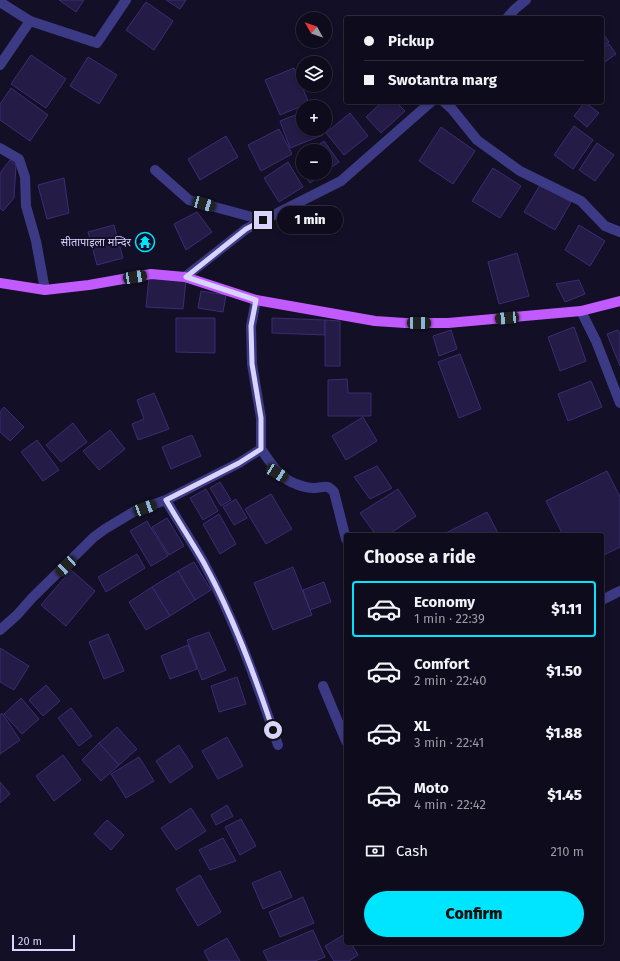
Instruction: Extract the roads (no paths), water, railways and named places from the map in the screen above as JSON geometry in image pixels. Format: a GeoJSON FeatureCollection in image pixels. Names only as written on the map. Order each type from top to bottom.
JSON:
{"type":"FeatureCollection","features":[{"type":"Feature","properties":{"kind":"main road"},"geometry":{"type":"LineString","coordinates":[[0,283],[45,290],[89,285],[151,274],[186,277],[256,300],[375,321],[405,323],[448,323],[581,312],[620,301]]}},
{"type":"Feature","properties":{"kind":"street"},"geometry":{"type":"LineString","coordinates":[[0,2],[30,21],[97,43],[126,0]]}},
{"type":"Feature","properties":{"kind":"street"},"geometry":{"type":"LineString","coordinates":[[509,16],[515,8],[526,0]]}},
{"type":"Feature","properties":{"kind":"street"},"geometry":{"type":"LineString","coordinates":[[0,65],[30,21]]}},
{"type":"Feature","properties":{"kind":"street"},"geometry":{"type":"LineString","coordinates":[[186,277],[246,229],[341,181],[429,104]]}},
{"type":"Feature","properties":{"kind":"street"},"geometry":{"type":"LineString","coordinates":[[446,104],[477,140],[520,171],[581,201],[605,226],[620,232]]}},
{"type":"Feature","properties":{"kind":"street"},"geometry":{"type":"LineString","coordinates":[[0,148],[19,159],[25,177],[26,206],[36,241],[45,290]]}},
{"type":"Feature","properties":{"kind":"street"},"geometry":{"type":"LineString","coordinates":[[155,170],[189,200],[263,220]]}},
{"type":"Feature","properties":{"kind":"street"},"geometry":{"type":"LineString","coordinates":[[256,300],[251,326],[252,364],[261,418],[261,449],[277,473],[294,484],[313,488],[326,486],[330,487],[334,492],[345,533]]}},
{"type":"Feature","properties":{"kind":"street"},"geometry":{"type":"LineString","coordinates":[[581,312],[596,341],[620,403]]}},
{"type":"Feature","properties":{"kind":"street"},"geometry":{"type":"LineString","coordinates":[[0,630],[17,615],[32,598],[94,537],[105,529],[135,512],[166,500],[239,463],[261,449]]}},
{"type":"Feature","properties":{"kind":"street"},"geometry":{"type":"LineString","coordinates":[[166,500],[204,563],[225,607],[253,672],[278,745]]}},
{"type":"Feature","properties":{"kind":"street"},"geometry":{"type":"LineString","coordinates":[[604,599],[620,591]]}},
{"type":"Feature","properties":{"kind":"street"},"geometry":{"type":"LineString","coordinates":[[323,686],[344,736]]}},
{"type":"Feature","properties":{"kind":"place","name":"सीतापाइला मन्दिर"},"geometry":{"type":"Point","coordinates":[145,242]}}]}
